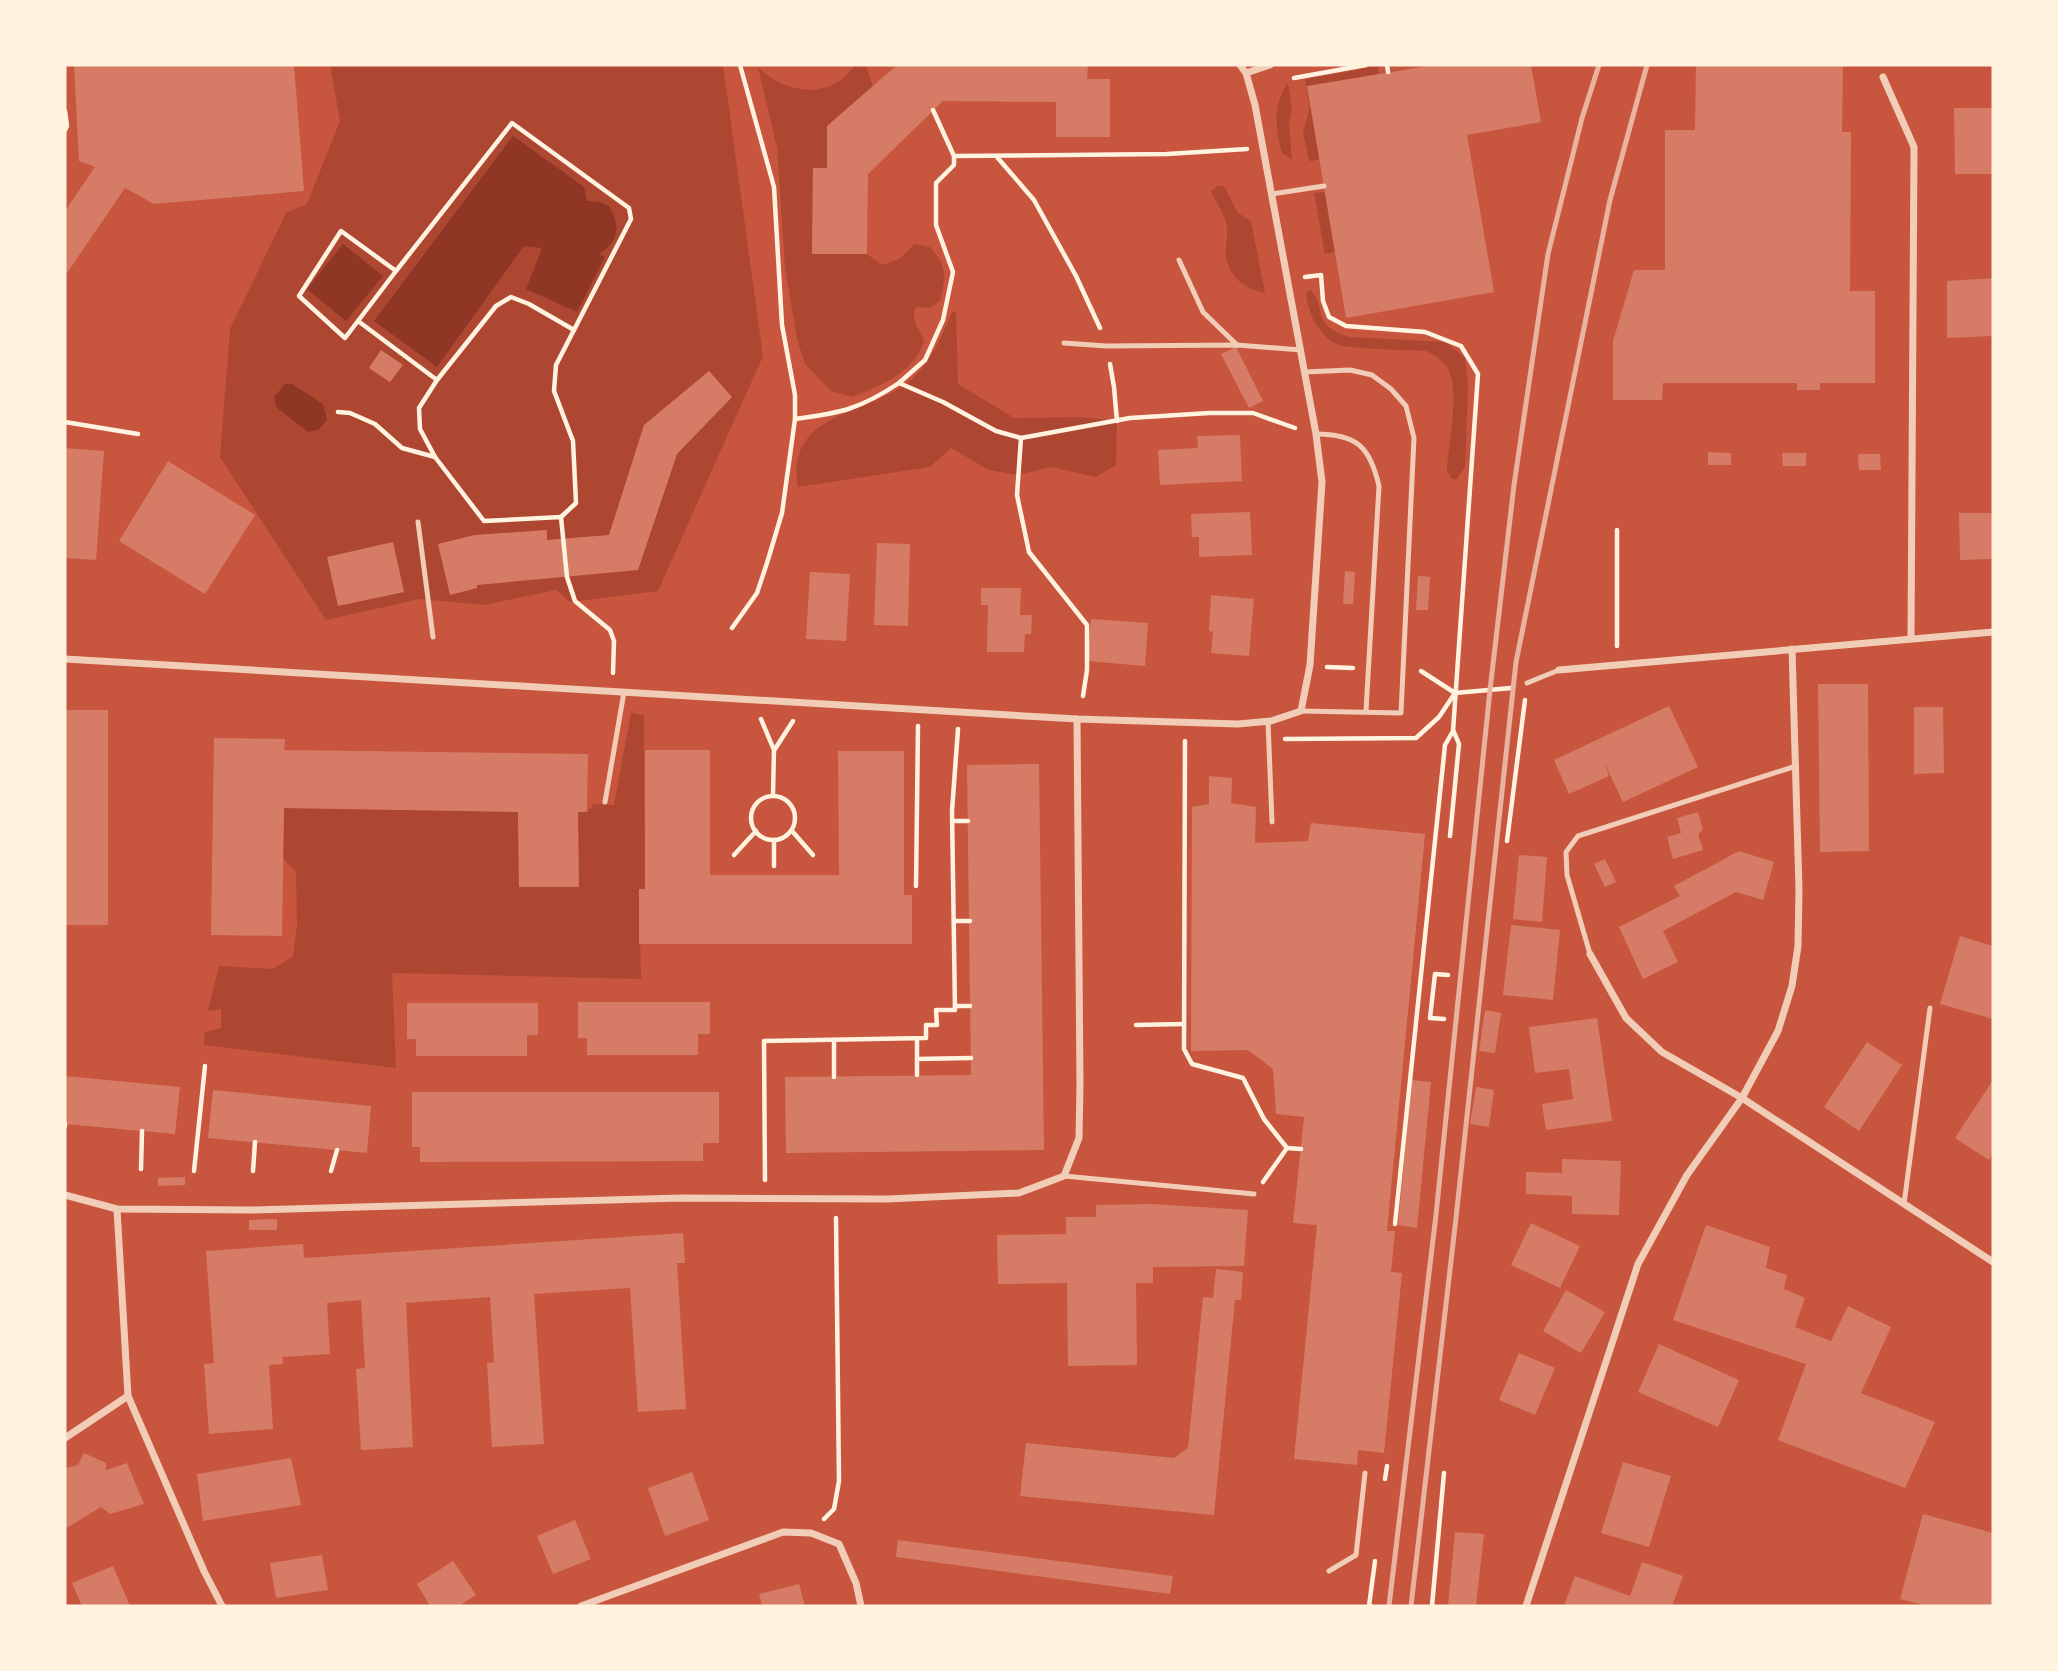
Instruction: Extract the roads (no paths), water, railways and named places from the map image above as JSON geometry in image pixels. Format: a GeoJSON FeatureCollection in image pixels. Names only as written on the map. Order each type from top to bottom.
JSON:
{"type":"FeatureCollection","features":[{"type":"Feature","properties":{"kind":"street"},"geometry":{"type":"LineString","coordinates":[[65,659],[1077,719],[1238,724],[1268,721],[1301,712],[1310,666],[1322,482],[1317,433],[1272,194],[1247,73],[1240,65]]}},
{"type":"Feature","properties":{"kind":"street"},"geometry":{"type":"LineString","coordinates":[[1247,73],[1270,65]]}},
{"type":"Feature","properties":{"kind":"street"},"geometry":{"type":"LineString","coordinates":[[1883,77],[1914,147],[1912,638]]}},
{"type":"Feature","properties":{"kind":"street"},"geometry":{"type":"LineString","coordinates":[[1559,670],[1993,632]]}},
{"type":"Feature","properties":{"kind":"street"},"geometry":{"type":"LineString","coordinates":[[1526,1606],[1638,1264],[1687,1175],[1742,1098],[1778,1031],[1792,986],[1798,946],[1799,901],[1792,649]]}},
{"type":"Feature","properties":{"kind":"street"},"geometry":{"type":"LineString","coordinates":[[65,1195],[117,1209],[252,1210],[682,1198],[888,1199],[1019,1193],[1064,1176],[1079,1138],[1077,719]]}},
{"type":"Feature","properties":{"kind":"street"},"geometry":{"type":"LineString","coordinates":[[1590,954],[1626,1018],[1662,1052],[1742,1098],[1993,1262]]}},
{"type":"Feature","properties":{"kind":"street"},"geometry":{"type":"LineString","coordinates":[[117,1209],[128,1396],[204,1571],[222,1606]]}},
{"type":"Feature","properties":{"kind":"street"},"geometry":{"type":"LineString","coordinates":[[65,1438],[128,1396]]}},
{"type":"Feature","properties":{"kind":"street"},"geometry":{"type":"LineString","coordinates":[[581,1606],[783,1532],[811,1532],[839,1544],[856,1583],[861,1606]]}},
{"type":"Feature","properties":{"kind":"lane"},"geometry":{"type":"LineString","coordinates":[[1272,194],[1324,186]]}},
{"type":"Feature","properties":{"kind":"lane"},"geometry":{"type":"LineString","coordinates":[[1179,260],[1203,312],[1237,345]]}},
{"type":"Feature","properties":{"kind":"lane"},"geometry":{"type":"LineString","coordinates":[[1064,343],[1106,346],[1237,345],[1301,350]]}},
{"type":"Feature","properties":{"kind":"lane"},"geometry":{"type":"LineString","coordinates":[[1301,712],[1401,713],[1414,438],[1406,406],[1391,388],[1373,375],[1350,370],[1305,372]]}},
{"type":"Feature","properties":{"kind":"lane"},"geometry":{"type":"LineString","coordinates":[[1317,433],[1347,437],[1363,446],[1374,466],[1378,486],[1366,712]]}},
{"type":"Feature","properties":{"kind":"lane"},"geometry":{"type":"LineString","coordinates":[[418,522],[433,637]]}},
{"type":"Feature","properties":{"kind":"lane"},"geometry":{"type":"LineString","coordinates":[[1527,683],[1559,670]]}},
{"type":"Feature","properties":{"kind":"lane"},"geometry":{"type":"LineString","coordinates":[[605,802],[624,692]]}},
{"type":"Feature","properties":{"kind":"lane"},"geometry":{"type":"LineString","coordinates":[[1268,721],[1272,822]]}},
{"type":"Feature","properties":{"kind":"lane"},"geometry":{"type":"LineString","coordinates":[[1590,954],[1567,876],[1566,852],[1578,836],[1796,766]]}},
{"type":"Feature","properties":{"kind":"lane"},"geometry":{"type":"LineString","coordinates":[[1904,1203],[1930,1008]]}},
{"type":"Feature","properties":{"kind":"lane"},"geometry":{"type":"LineString","coordinates":[[1064,1176],[1254,1194]]}},
{"type":"Feature","properties":{"kind":"lane"},"geometry":{"type":"LineString","coordinates":[[1329,1571],[1356,1555],[1365,1473]]}},
{"type":"Feature","properties":{"kind":"railway"},"geometry":{"type":"LineString","coordinates":[[1389,1606],[1436,1215],[1514,485],[1548,254],[1582,118],[1599,65]]}},
{"type":"Feature","properties":{"kind":"railway"},"geometry":{"type":"LineString","coordinates":[[1411,1606],[1516,662],[1610,200],[1647,65]]}}]}
